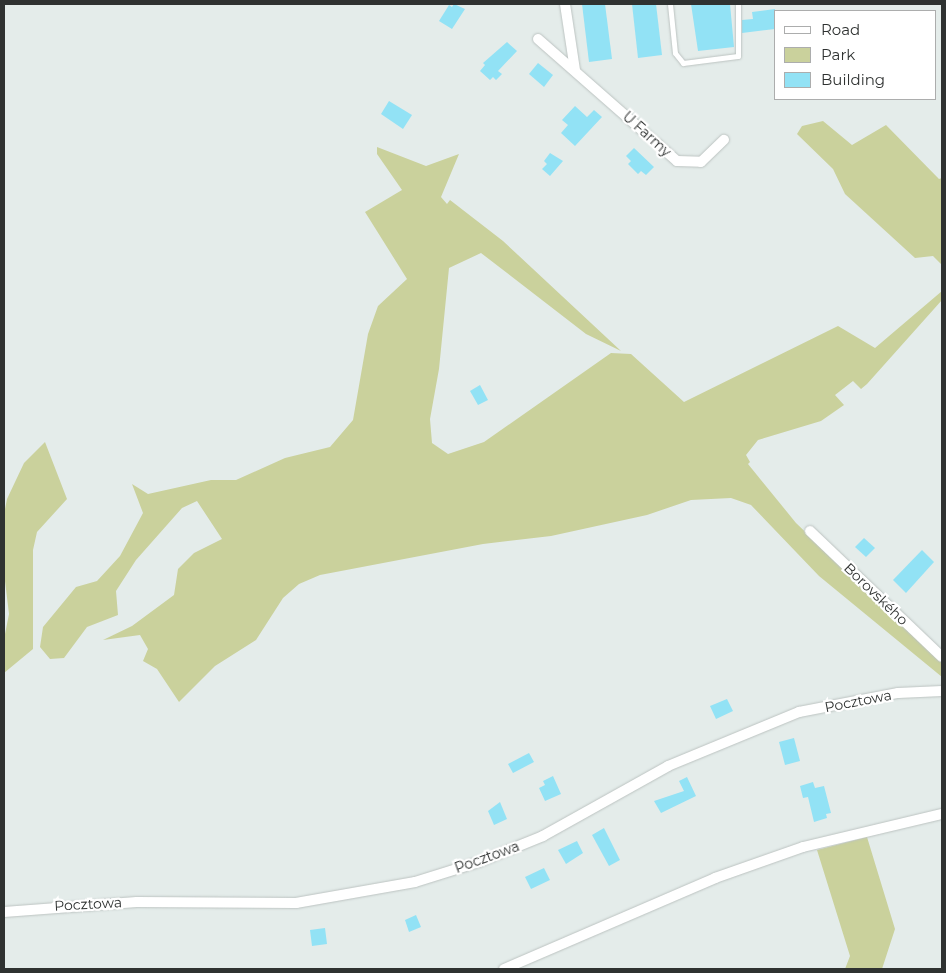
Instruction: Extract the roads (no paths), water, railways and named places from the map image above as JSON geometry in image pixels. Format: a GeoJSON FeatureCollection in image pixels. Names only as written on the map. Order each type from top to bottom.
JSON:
{"type":"FeatureCollection","features":[{"type":"Feature","properties":{"kind":"street"},"geometry":{"type":"LineString","coordinates":[[566,4],[575,70]]}},
{"type":"Feature","properties":{"kind":"street","name":"U Farmy"},"geometry":{"type":"LineString","coordinates":[[538,40],[575,70],[677,161],[701,162],[724,140]]}},
{"type":"Feature","properties":{"kind":"street","name":"Borovského"},"geometry":{"type":"LineString","coordinates":[[810,531],[942,657]]}},
{"type":"Feature","properties":{"kind":"street","name":"Pocztowa"},"geometry":{"type":"LineString","coordinates":[[4,912],[137,902],[296,903],[415,882],[479,862],[543,836],[668,766],[799,712],[898,693],[942,691]]}},
{"type":"Feature","properties":{"kind":"street"},"geometry":{"type":"LineString","coordinates":[[504,969],[715,878],[803,847],[942,814]]}},
{"type":"Feature","properties":{"kind":"lane"},"geometry":{"type":"LineString","coordinates":[[670,4],[675,53],[683,63],[738,56],[738,4]]}}]}
